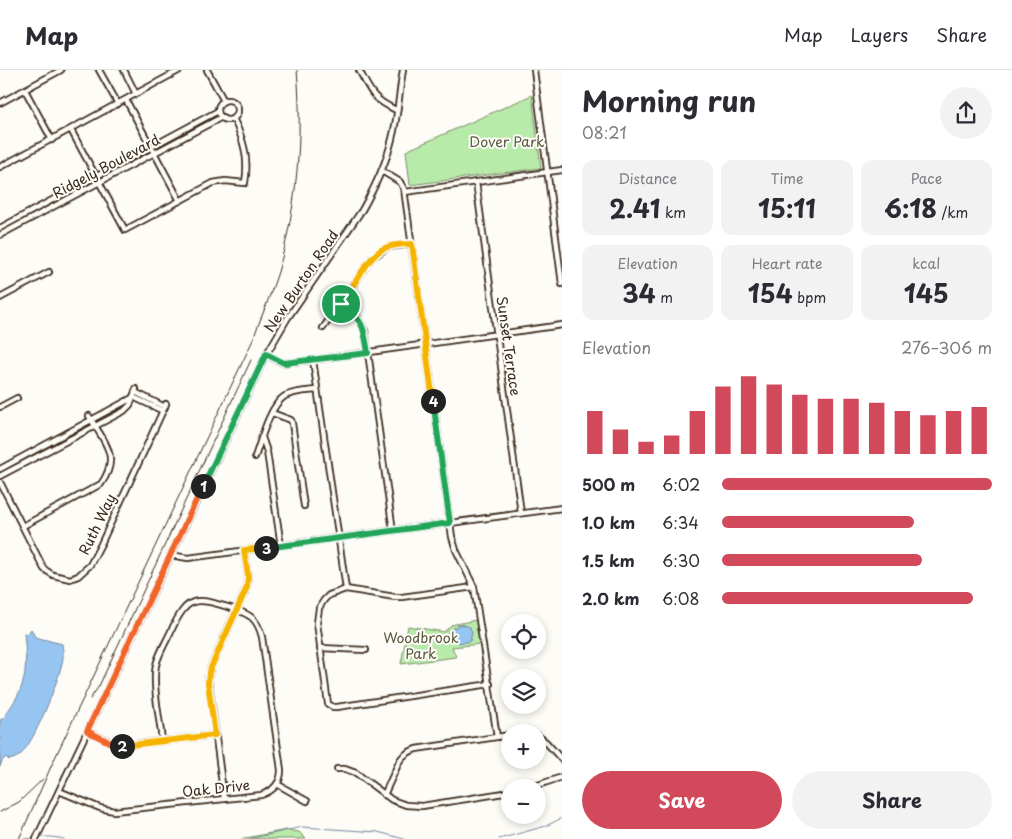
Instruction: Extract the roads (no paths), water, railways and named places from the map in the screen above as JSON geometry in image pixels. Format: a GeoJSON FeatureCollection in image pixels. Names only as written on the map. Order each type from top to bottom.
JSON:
{"type":"FeatureCollection","features":[{"type":"Feature","properties":{"kind":"street"},"geometry":{"type":"LineString","coordinates":[[0,104],[61,70]]}},
{"type":"Feature","properties":{"kind":"street"},"geometry":{"type":"LineString","coordinates":[[99,70],[118,104]]}},
{"type":"Feature","properties":{"kind":"street"},"geometry":{"type":"LineString","coordinates":[[124,70],[136,94]]}},
{"type":"Feature","properties":{"kind":"street"},"geometry":{"type":"LineString","coordinates":[[0,167],[72,130],[180,70]]}},
{"type":"Feature","properties":{"kind":"street"},"geometry":{"type":"LineString","coordinates":[[207,70],[224,101]]}},
{"type":"Feature","properties":{"kind":"street"},"geometry":{"type":"LineString","coordinates":[[359,70],[374,97],[396,110]]}},
{"type":"Feature","properties":{"kind":"street","name":"New Burton Road"},"geometry":{"type":"LineString","coordinates":[[36,839],[266,354],[287,318],[362,210],[382,171],[392,138],[403,70]]}},
{"type":"Feature","properties":{"kind":"street"},"geometry":{"type":"LineString","coordinates":[[534,70],[562,284]]}},
{"type":"Feature","properties":{"kind":"street"},"geometry":{"type":"LineString","coordinates":[[25,90],[52,140]]}},
{"type":"Feature","properties":{"kind":"street"},"geometry":{"type":"LineString","coordinates":[[126,100],[180,201]]}},
{"type":"Feature","properties":{"kind":"street"},"geometry":{"type":"LineString","coordinates":[[0,228],[37,209],[46,207],[97,176],[218,111],[219,106],[224,101],[232,101],[237,105],[238,112],[233,118],[228,120],[222,117],[218,111]]}},
{"type":"Feature","properties":{"kind":"street","name":"Ridgely Boulevard"},"geometry":{"type":"LineString","coordinates":[[0,234],[46,207],[100,182],[222,117]]}},
{"type":"Feature","properties":{"kind":"street"},"geometry":{"type":"LineString","coordinates":[[72,130],[126,230],[213,183],[225,181],[245,183],[246,149],[233,118]]}},
{"type":"Feature","properties":{"kind":"street"},"geometry":{"type":"LineString","coordinates":[[404,192],[562,170]]}},
{"type":"Feature","properties":{"kind":"street"},"geometry":{"type":"LineString","coordinates":[[382,171],[400,182],[404,192],[450,523],[456,550],[474,587],[497,737]]}},
{"type":"Feature","properties":{"kind":"street","name":"Sunset Terrace"},"geometry":{"type":"LineString","coordinates":[[476,182],[521,513]]}},
{"type":"Feature","properties":{"kind":"street"},"geometry":{"type":"LineString","coordinates":[[323,328],[372,258],[388,247],[412,244]]}},
{"type":"Feature","properties":{"kind":"street"},"geometry":{"type":"LineString","coordinates":[[0,298],[49,272]]}},
{"type":"Feature","properties":{"kind":"street"},"geometry":{"type":"LineString","coordinates":[[341,304],[354,313],[362,325],[368,353],[393,531]]}},
{"type":"Feature","properties":{"kind":"street"},"geometry":{"type":"LineString","coordinates":[[266,354],[284,363],[562,325]]}},
{"type":"Feature","properties":{"kind":"street"},"geometry":{"type":"LineString","coordinates":[[313,360],[346,588]]}},
{"type":"Feature","properties":{"kind":"street"},"geometry":{"type":"LineString","coordinates":[[255,457],[272,413],[280,400],[287,395],[317,390]]}},
{"type":"Feature","properties":{"kind":"street"},"geometry":{"type":"LineString","coordinates":[[0,469],[134,393]]}},
{"type":"Feature","properties":{"kind":"street"},"geometry":{"type":"LineString","coordinates":[[0,476],[124,410],[130,405],[134,393]]}},
{"type":"Feature","properties":{"kind":"street","name":"Ruth Way"},"geometry":{"type":"LineString","coordinates":[[0,482],[44,569],[53,575],[70,579],[85,571],[101,544],[164,407],[134,393]]}},
{"type":"Feature","properties":{"kind":"street"},"geometry":{"type":"LineString","coordinates":[[0,407],[16,398]]}},
{"type":"Feature","properties":{"kind":"street"},"geometry":{"type":"LineString","coordinates":[[272,413],[291,420],[304,506]]}},
{"type":"Feature","properties":{"kind":"street"},"geometry":{"type":"LineString","coordinates":[[23,526],[101,484],[109,473],[111,462],[108,449],[90,418]]}},
{"type":"Feature","properties":{"kind":"street"},"geometry":{"type":"LineString","coordinates":[[262,437],[267,452],[281,546]]}},
{"type":"Feature","properties":{"kind":"street"},"geometry":{"type":"LineString","coordinates":[[170,555],[188,558],[562,508]]}},
{"type":"Feature","properties":{"kind":"street"},"geometry":{"type":"LineString","coordinates":[[224,799],[208,683],[209,672],[248,582],[244,550]]}},
{"type":"Feature","properties":{"kind":"street"},"geometry":{"type":"LineString","coordinates":[[474,587],[395,597],[346,588],[329,595],[319,608],[317,623],[328,704],[337,708],[490,684]]}},
{"type":"Feature","properties":{"kind":"street"},"geometry":{"type":"LineString","coordinates":[[162,741],[155,679],[156,666],[180,612],[188,604],[199,600],[237,610],[253,618],[262,637],[281,770],[280,779],[277,784],[307,801]]}},
{"type":"Feature","properties":{"kind":"street"},"geometry":{"type":"LineString","coordinates":[[320,648],[366,650]]}},
{"type":"Feature","properties":{"kind":"street"},"geometry":{"type":"LineString","coordinates":[[87,731],[119,746],[215,735]]}},
{"type":"Feature","properties":{"kind":"street"},"geometry":{"type":"LineString","coordinates":[[384,794],[400,760],[403,756],[416,749],[501,736]]}},
{"type":"Feature","properties":{"kind":"street"},"geometry":{"type":"LineString","coordinates":[[546,742],[562,760]]}},
{"type":"Feature","properties":{"kind":"street"},"geometry":{"type":"LineString","coordinates":[[337,769],[356,774],[400,804],[422,806],[501,793]]}},
{"type":"Feature","properties":{"kind":"street"},"geometry":{"type":"LineString","coordinates":[[546,782],[562,777]]}},
{"type":"Feature","properties":{"kind":"street","name":"Oak Drive"},"geometry":{"type":"LineString","coordinates":[[59,791],[111,811],[261,795],[272,790],[277,784]]}},
{"type":"Feature","properties":{"kind":"water"},"geometry":{"type":"Polygon","coordinates":[[[461,624],[470,627],[472,633],[470,641],[459,642],[449,637],[448,632],[461,624]]]}},
{"type":"Feature","properties":{"kind":"water"},"geometry":{"type":"Polygon","coordinates":[[[31,629],[35,637],[62,644],[63,661],[51,698],[31,739],[19,756],[9,760],[6,757],[0,767],[0,720],[4,718],[21,688],[26,665],[24,633],[28,634],[31,629]]]}},
{"type":"Feature","properties":{"kind":"waterway"},"geometry":{"type":"LineString","coordinates":[[499,839],[546,826],[562,818]]}},
{"type":"Feature","properties":{"kind":"waterway"},"geometry":{"type":"LineString","coordinates":[[249,839],[302,827],[378,832],[404,839]]}},
{"type":"Feature","properties":{"kind":"waterway"},"geometry":{"type":"LineString","coordinates":[[42,837],[64,839]]}},
{"type":"Feature","properties":{"kind":"waterway"},"geometry":{"type":"LineString","coordinates":[[24,839],[34,838]]}},
{"type":"Feature","properties":{"kind":"railway"},"geometry":{"type":"LineString","coordinates":[[19,839],[53,762],[251,344],[272,290],[285,247],[297,172],[299,146],[297,70]]}},
{"type":"Feature","properties":{"kind":"railway"},"geometry":{"type":"LineString","coordinates":[[90,699],[99,686],[251,360]]}},
{"type":"Feature","properties":{"kind":"railway"},"geometry":{"type":"LineString","coordinates":[[0,812],[19,802],[43,779]]}},
{"type":"Feature","properties":{"kind":"park label","name":"Dover Park"},"geometry":{"type":"Point","coordinates":[507,141]}},
{"type":"Feature","properties":{"kind":"park label","name":"Woodbrook Park"},"geometry":{"type":"Point","coordinates":[421,646]}}]}
